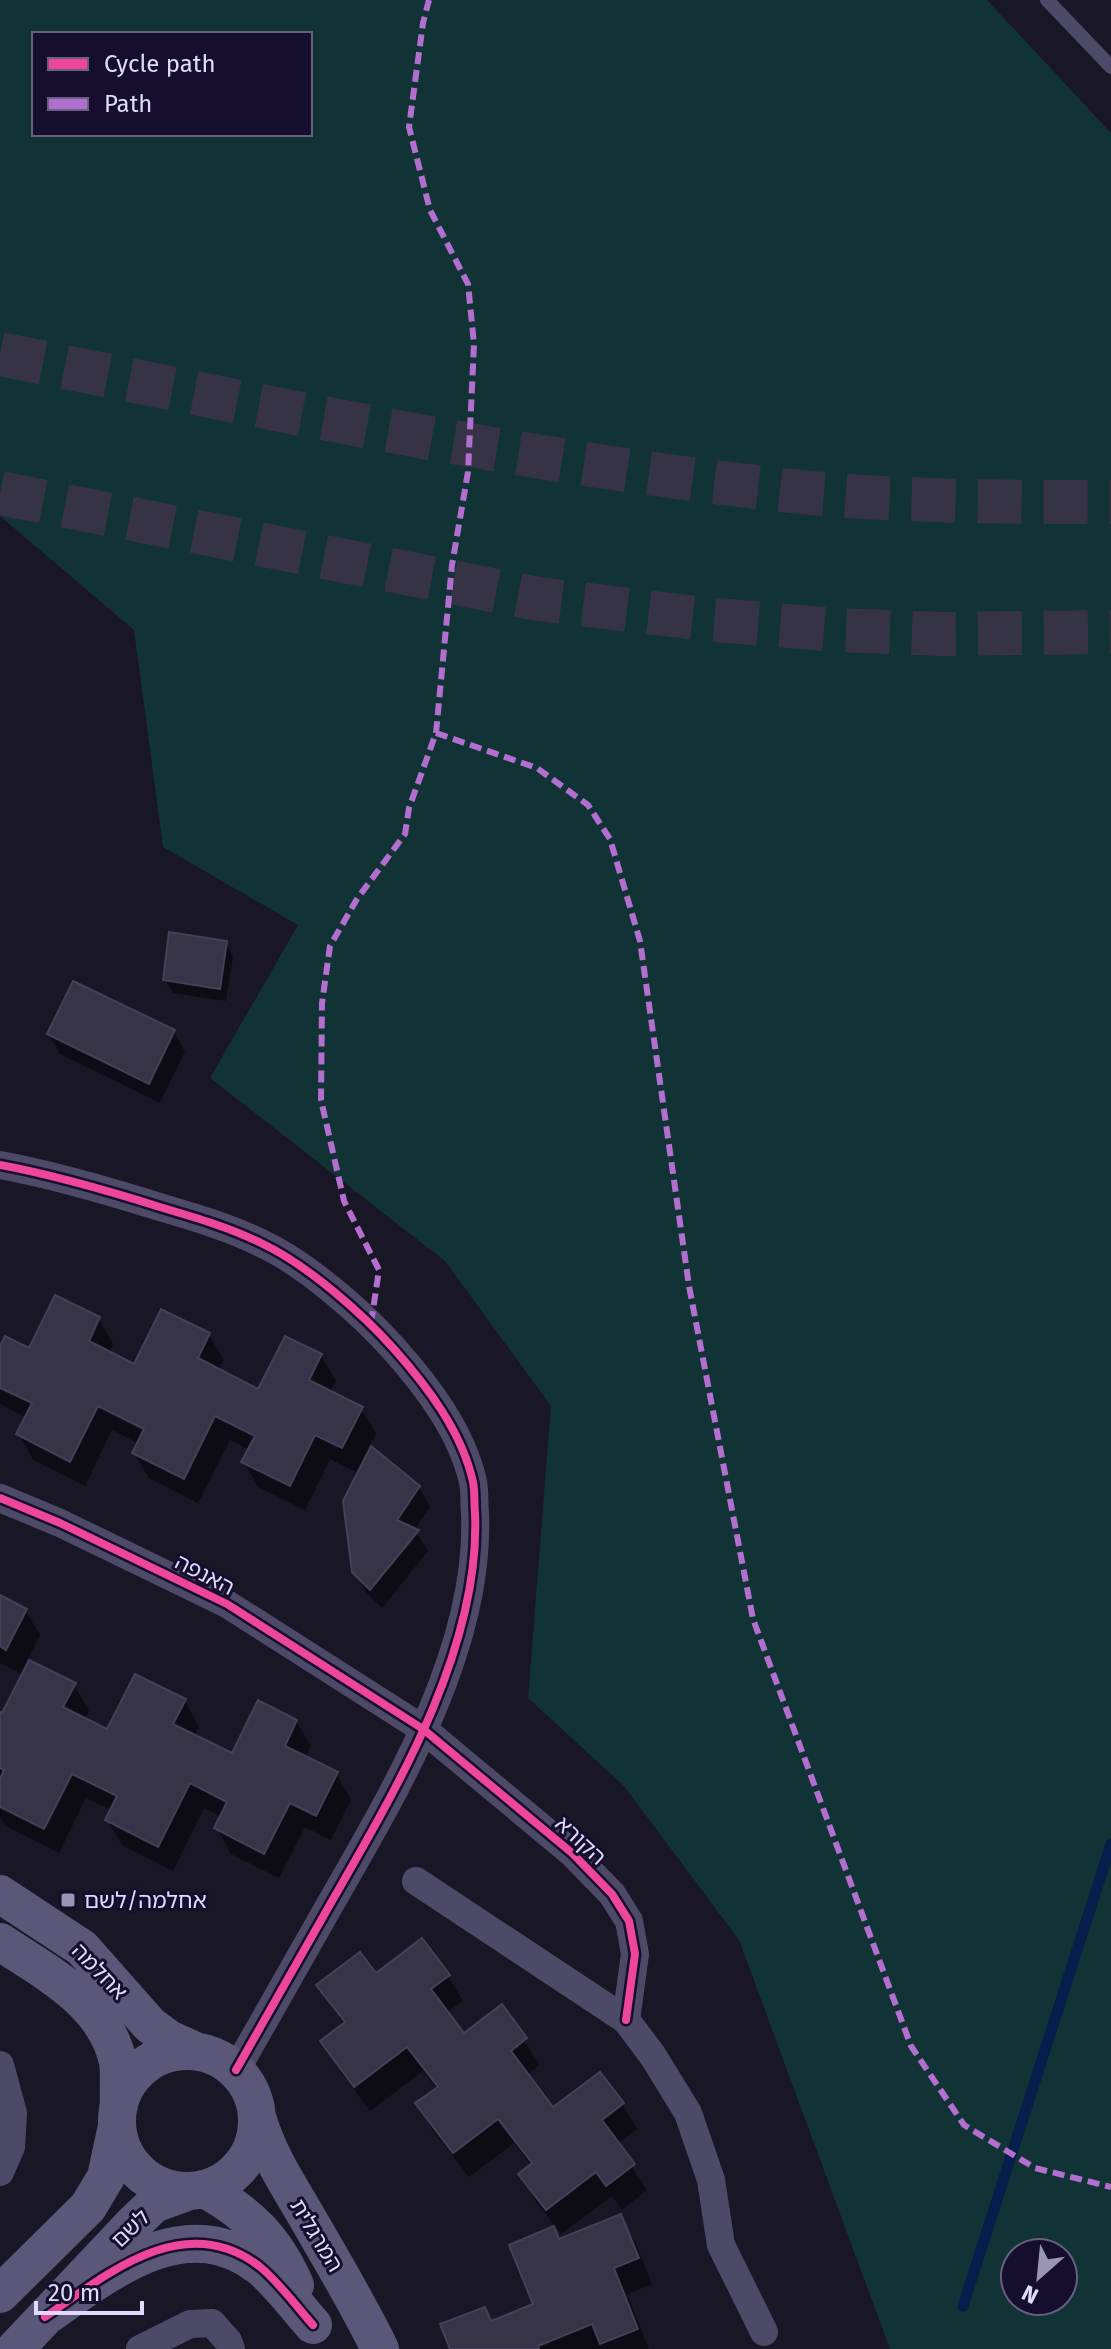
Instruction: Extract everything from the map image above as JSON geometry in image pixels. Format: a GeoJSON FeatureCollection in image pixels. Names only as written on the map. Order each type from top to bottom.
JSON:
{"type":"FeatureCollection","features":[{"type":"Feature","properties":{"kind":"street"},"geometry":{"type":"LineString","coordinates":[[0,1165],[116,1193],[210,1222],[265,1244],[321,1282],[371,1323],[409,1366],[438,1405],[460,1443],[473,1483],[474,1565],[446,1680],[366,1841],[236,2070]]}},
{"type":"Feature","properties":{"kind":"street","name":"האנפה"},"geometry":{"type":"LineString","coordinates":[[0,1498],[60,1523],[227,1604],[423,1729]]}},
{"type":"Feature","properties":{"kind":"street","name":"הקורא"},"geometry":{"type":"LineString","coordinates":[[423,1729],[572,1853],[612,1894],[629,1921],[635,1954],[626,2020]]}},
{"type":"Feature","properties":{"kind":"street"},"geometry":{"type":"LineString","coordinates":[[416,1881],[626,2020],[653,2056],[688,2113],[711,2180],[721,2245],[764,2332]]}},
{"type":"Feature","properties":{"kind":"street","name":"אחלמה"},"geometry":{"type":"LineString","coordinates":[[0,1894],[82,1948],[150,2025],[169,2039],[196,2051]]}},
{"type":"Feature","properties":{"kind":"street","name":"אחלמה"},"geometry":{"type":"LineString","coordinates":[[0,1942],[65,1984],[90,2009],[108,2037],[118,2062],[118,2116]]}},
{"type":"Feature","properties":{"kind":"street"},"geometry":{"type":"LineString","coordinates":[[196,2051],[217,2057],[236,2070],[253,2097],[258,2120],[255,2142],[243,2163],[225,2180],[197,2190],[163,2187],[140,2173],[124,2151],[118,2116],[125,2087],[140,2068],[161,2055],[196,2051]]}},
{"type":"Feature","properties":{"kind":"street"},"geometry":{"type":"LineString","coordinates":[[0,2065],[13,2113],[11,2147],[0,2172]]}},
{"type":"Feature","properties":{"kind":"street","name":"לשם"},"geometry":{"type":"LineString","coordinates":[[0,2294],[88,2207],[106,2177],[118,2116]]}},
{"type":"Feature","properties":{"kind":"street","name":"המרגלית"},"geometry":{"type":"LineString","coordinates":[[258,2120],[266,2146],[281,2176],[352,2295],[380,2349]]}},
{"type":"Feature","properties":{"kind":"street","name":"לשם"},"geometry":{"type":"LineString","coordinates":[[15,2349],[111,2245],[154,2204],[197,2190]]}},
{"type":"Feature","properties":{"kind":"street","name":"המרגלית"},"geometry":{"type":"LineString","coordinates":[[197,2190],[237,2208],[255,2223],[289,2272],[319,2337]]}},
{"type":"Feature","properties":{"kind":"street"},"geometry":{"type":"LineString","coordinates":[[45,2317],[118,2266],[144,2253],[196,2244],[243,2255],[262,2268],[319,2337]]}},
{"type":"Feature","properties":{"kind":"street"},"geometry":{"type":"LineString","coordinates":[[140,2349],[190,2324],[212,2323],[231,2349]]}},
{"type":"Feature","properties":{"kind":"lane"},"geometry":{"type":"LineString","coordinates":[[1047,0],[1111,67]]}},
{"type":"Feature","properties":{"kind":"green space"},"geometry":{"type":"Polygon","coordinates":[[[0,0],[987,0],[1111,133],[1111,2349],[890,2349],[739,1940],[624,1786],[528,1698],[551,1406],[445,1261],[210,1078],[298,925],[163,847],[134,630],[0,516],[0,0]]]}},
{"type":"Feature","properties":{"kind":"building"},"geometry":{"type":"Polygon","coordinates":[[[169,932],[227,941],[220,989],[163,980],[169,932]]]}},
{"type":"Feature","properties":{"kind":"building"},"geometry":{"type":"Polygon","coordinates":[[[73,981],[175,1030],[149,1084],[47,1034],[73,981]]]}},
{"type":"Feature","properties":{"kind":"building"},"geometry":{"type":"Polygon","coordinates":[[[55,1295],[100,1317],[89,1341],[134,1364],[161,1309],[210,1333],[198,1358],[258,1389],[285,1336],[322,1354],[309,1380],[363,1407],[342,1448],[315,1435],[290,1486],[241,1462],[255,1436],[215,1416],[184,1479],[132,1453],[144,1429],[98,1406],[70,1462],[16,1434],[32,1403],[0,1388],[0,1346],[5,1336],[29,1348],[55,1295]]]}},
{"type":"Feature","properties":{"kind":"building"},"geometry":{"type":"Polygon","coordinates":[[[371,1446],[420,1486],[397,1520],[419,1530],[370,1590],[352,1572],[343,1501],[371,1446]]]}},
{"type":"Feature","properties":{"kind":"building"},"geometry":{"type":"Polygon","coordinates":[[[0,1595],[27,1609],[6,1650],[0,1646],[0,1595]]]}},
{"type":"Feature","properties":{"kind":"building"},"geometry":{"type":"Polygon","coordinates":[[[29,1660],[76,1683],[63,1707],[107,1729],[135,1674],[186,1699],[173,1724],[232,1753],[258,1700],[297,1720],[285,1746],[338,1772],[316,1816],[290,1803],[264,1854],[214,1828],[227,1802],[190,1783],[158,1847],[105,1820],[117,1796],[72,1774],[44,1829],[0,1807],[0,1779],[4,1770],[0,1768],[0,1712],[29,1660]]]}},
{"type":"Feature","properties":{"kind":"building"},"geometry":{"type":"Polygon","coordinates":[[[422,1938],[450,1975],[431,1989],[464,2033],[502,2004],[527,2038],[511,2051],[553,2107],[600,2072],[624,2103],[602,2120],[635,2164],[606,2186],[596,2172],[546,2210],[518,2174],[532,2163],[498,2119],[453,2153],[415,2103],[438,2087],[407,2047],[354,2087],[320,2041],[345,2022],[316,1985],[360,1952],[376,1973],[422,1938]]]}},
{"type":"Feature","properties":{"kind":"building"},"geometry":{"type":"Polygon","coordinates":[[[621,2214],[639,2258],[614,2268],[638,2329],[600,2344],[592,2324],[538,2346],[539,2349],[450,2349],[440,2324],[485,2307],[491,2321],[533,2304],[509,2245],[554,2226],[559,2239],[621,2214]]]}},
{"type":"Feature","properties":{"kind":"waterway"},"geometry":{"type":"LineString","coordinates":[[963,2306],[1111,1844]]}},
{"type":"Feature","properties":{"kind":"tunnel"},"geometry":{"type":"LineString","coordinates":[[0,354],[385,430],[676,477],[857,497],[1111,502]]}},
{"type":"Feature","properties":{"kind":"tunnel"},"geometry":{"type":"LineString","coordinates":[[0,493],[538,599],[705,619],[836,630],[942,634],[1111,632]]}},
{"type":"Feature","properties":{"kind":"marked path"},"geometry":{"type":"LineString","coordinates":[[371,1323],[379,1270],[344,1201],[321,1100],[322,1003],[330,946],[357,899],[405,834],[409,808],[436,733],[452,565],[468,472],[474,344],[468,284],[430,210],[409,127],[429,0]]}},
{"type":"Feature","properties":{"kind":"marked path"},"geometry":{"type":"LineString","coordinates":[[436,733],[537,768],[588,805],[610,839],[640,941],[689,1286],[753,1619],[911,2046],[964,2125],[1035,2168],[1111,2187]]}},
{"type":"Feature","properties":{"kind":"cycle path"},"geometry":{"type":"LineString","coordinates":[[0,1165],[82,1184],[214,1224],[263,1244],[298,1264],[366,1320],[419,1378],[461,1445],[473,1482],[473,1564],[464,1614],[450,1665],[430,1715],[383,1812],[236,2070]]}},
{"type":"Feature","properties":{"kind":"cycle path"},"geometry":{"type":"LineString","coordinates":[[0,1498],[60,1523],[227,1604],[423,1729],[572,1853],[612,1894],[629,1921],[635,1954],[626,2020]]}},
{"type":"Feature","properties":{"kind":"cycle path"},"geometry":{"type":"LineString","coordinates":[[45,2317],[94,2283],[147,2254],[175,2246],[203,2244],[231,2250],[259,2266],[313,2325]]}},
{"type":"Feature","properties":{"kind":"place","name":"אחלמה/לשם"},"geometry":{"type":"Point","coordinates":[68,1900]}}]}
